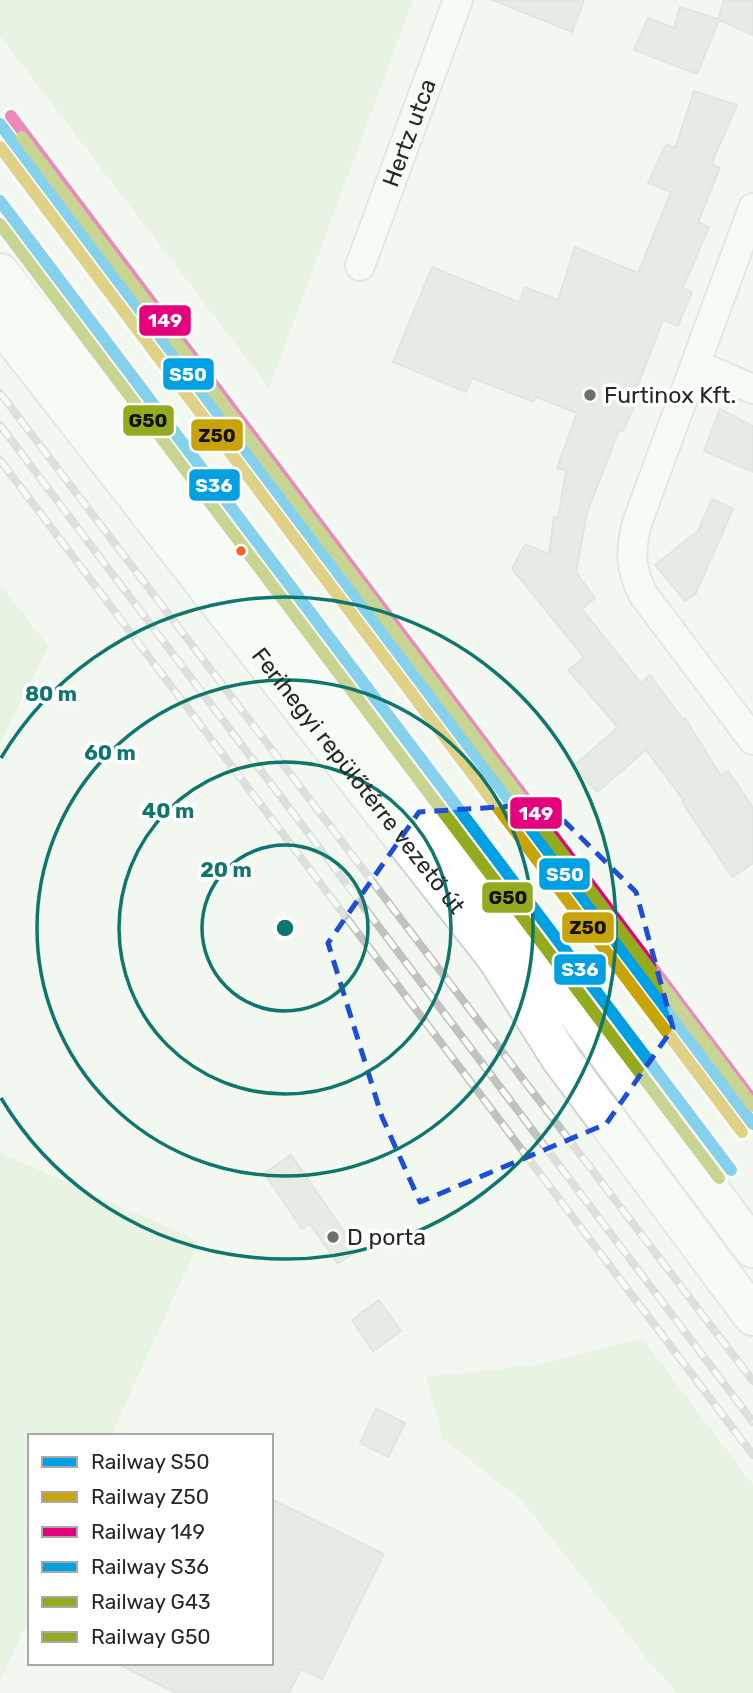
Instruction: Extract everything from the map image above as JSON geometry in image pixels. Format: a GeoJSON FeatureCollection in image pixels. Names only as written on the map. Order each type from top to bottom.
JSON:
{"type":"FeatureCollection","features":[{"type":"Feature","properties":{"kind":"main road","name":"Ferihegyi repülőtérre vezető út"},"geometry":{"type":"LineString","coordinates":[[0,273],[522,939],[753,1248]]}},
{"type":"Feature","properties":{"kind":"main road","name":"Ferihegyi repülőtérre vezető út"},"geometry":{"type":"LineString","coordinates":[[0,321],[497,958],[562,1060],[753,1316]]}},
{"type":"Feature","properties":{"kind":"street","name":"Hertz utca"},"geometry":{"type":"LineString","coordinates":[[360,266],[458,0]]}},
{"type":"Feature","properties":{"kind":"street"},"geometry":{"type":"LineString","coordinates":[[753,208],[637,523],[630,550],[632,572],[643,594],[753,740]]}},
{"type":"Feature","properties":{"kind":"street"},"geometry":{"type":"LineString","coordinates":[[697,365],[753,389]]}},
{"type":"Feature","properties":{"kind":"highlighted area"},"geometry":{"type":"Polygon","coordinates":[[[547,804],[636,892],[673,1028],[606,1124],[420,1202],[382,1117],[328,943],[419,812],[547,804]]]}},
{"type":"Feature","properties":{"kind":"green space"},"geometry":{"type":"Polygon","coordinates":[[[0,0],[413,0],[269,388],[0,36],[0,0]]]}},
{"type":"Feature","properties":{"kind":"green space"},"geometry":{"type":"Polygon","coordinates":[[[0,584],[48,646],[0,743],[0,584]]]}},
{"type":"Feature","properties":{"kind":"green space"},"geometry":{"type":"Polygon","coordinates":[[[0,1153],[199,1241],[112,1434],[28,1434],[28,1620],[0,1681],[0,1153]]]}},
{"type":"Feature","properties":{"kind":"green space"},"geometry":{"type":"Polygon","coordinates":[[[642,1338],[753,1485],[753,1693],[678,1693],[655,1669],[521,1500],[443,1439],[426,1377],[543,1364],[642,1338]]]}},
{"type":"Feature","properties":{"kind":"building"},"geometry":{"type":"Polygon","coordinates":[[[492,0],[584,0],[572,32],[492,0]]]}},
{"type":"Feature","properties":{"kind":"building"},"geometry":{"type":"Polygon","coordinates":[[[724,0],[753,0],[753,35],[719,20],[697,74],[634,50],[648,18],[674,28],[680,7],[718,19],[724,0]]]}},
{"type":"Feature","properties":{"kind":"building"},"geometry":{"type":"Polygon","coordinates":[[[694,91],[737,105],[711,164],[720,168],[698,222],[709,227],[683,288],[692,292],[678,326],[663,320],[631,403],[635,405],[623,431],[619,430],[587,513],[576,572],[595,598],[582,609],[641,683],[650,675],[683,720],[685,718],[721,776],[728,771],[753,808],[753,863],[732,877],[682,802],[684,801],[646,750],[597,792],[574,766],[618,727],[568,670],[584,657],[512,569],[525,544],[549,554],[554,517],[558,518],[566,471],[557,468],[577,413],[536,397],[534,402],[472,378],[466,392],[393,362],[432,267],[519,302],[525,287],[558,300],[575,247],[638,273],[671,192],[648,183],[666,144],[675,148],[694,91]]]}},
{"type":"Feature","properties":{"kind":"building"},"geometry":{"type":"Polygon","coordinates":[[[720,409],[753,426],[753,472],[704,451],[720,409]]]}},
{"type":"Feature","properties":{"kind":"building"},"geometry":{"type":"Polygon","coordinates":[[[712,499],[733,509],[696,593],[685,601],[655,565],[698,531],[712,499]]]}},
{"type":"Feature","properties":{"kind":"building"},"geometry":{"type":"Polygon","coordinates":[[[291,1155],[357,1250],[338,1264],[310,1224],[302,1229],[264,1173],[291,1155]]]}},
{"type":"Feature","properties":{"kind":"building"},"geometry":{"type":"Polygon","coordinates":[[[379,1300],[401,1331],[373,1351],[352,1320],[379,1300]]]}},
{"type":"Feature","properties":{"kind":"building"},"geometry":{"type":"Polygon","coordinates":[[[376,1409],[405,1423],[388,1457],[360,1443],[376,1409]]]}},
{"type":"Feature","properties":{"kind":"building"},"geometry":{"type":"Polygon","coordinates":[[[273,1500],[384,1554],[322,1679],[301,1669],[289,1693],[176,1693],[120,1665],[273,1665],[273,1500]]]}},
{"type":"Feature","properties":{"kind":"railway"},"geometry":{"type":"LineString","coordinates":[[0,393],[753,1381]]}},
{"type":"Feature","properties":{"kind":"railway"},"geometry":{"type":"LineString","coordinates":[[0,425],[753,1422]]}},
{"type":"Feature","properties":{"kind":"railway"},"geometry":{"type":"LineString","coordinates":[[0,460],[753,1455]]}},
{"type":"Feature","properties":{"kind":"rail line","name":"149"},"geometry":{"type":"LineString","coordinates":[[11,116],[753,1101]]}},
{"type":"Feature","properties":{"kind":"rail line","name":"S50"},"geometry":{"type":"LineString","coordinates":[[0,124],[753,1124]]}},
{"type":"Feature","properties":{"kind":"rail line","name":"G43"},"geometry":{"type":"LineString","coordinates":[[22,137],[753,1106]]}},
{"type":"Feature","properties":{"kind":"rail line","name":"Z50"},"geometry":{"type":"LineString","coordinates":[[0,147],[742,1132]]}},
{"type":"Feature","properties":{"kind":"rail line","name":"S36"},"geometry":{"type":"LineString","coordinates":[[0,201],[731,1170]]}},
{"type":"Feature","properties":{"kind":"rail line","name":"G50"},"geometry":{"type":"LineString","coordinates":[[0,224],[719,1178]]}},
{"type":"Feature","properties":{"kind":"place","name":"Furtinox Kft."},"geometry":{"type":"Point","coordinates":[590,395]}},
{"type":"Feature","properties":{"kind":"place","name":"D porta"},"geometry":{"type":"Point","coordinates":[333,1237]}}]}
